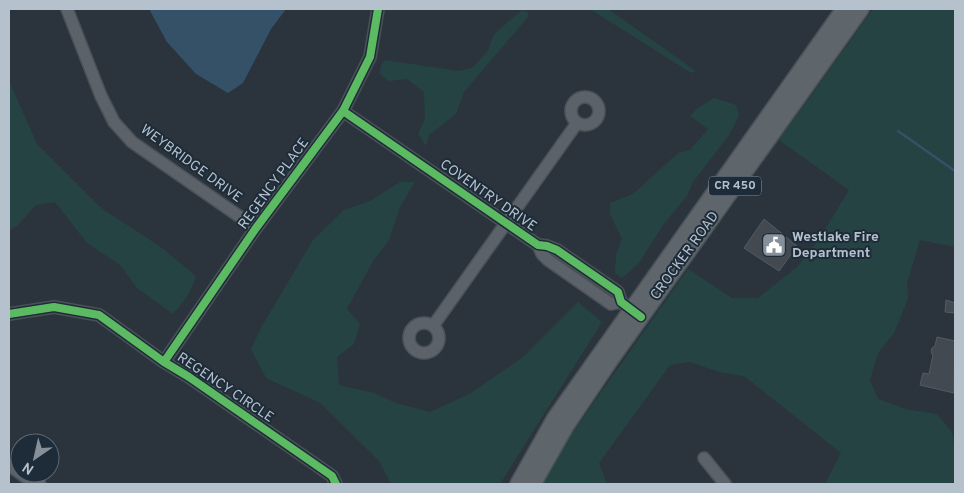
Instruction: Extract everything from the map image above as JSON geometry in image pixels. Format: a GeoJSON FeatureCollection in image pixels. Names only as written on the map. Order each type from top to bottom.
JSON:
{"type":"FeatureCollection","features":[{"type":"Feature","properties":{"kind":"main road","name":"CROCKER ROAD"},"geometry":{"type":"LineString","coordinates":[[518,484],[555,418],[844,9]]}},
{"type":"Feature","properties":{"kind":"main road","name":"CROCKER ROAD"},"geometry":{"type":"LineString","coordinates":[[533,484],[631,310],[861,9]]}},
{"type":"Feature","properties":{"kind":"street","name":"WEYBRIDGE DRIVE"},"geometry":{"type":"LineString","coordinates":[[67,9],[114,122],[132,142],[256,228]]}},
{"type":"Feature","properties":{"kind":"street","name":"REGENCY PLACE"},"geometry":{"type":"LineString","coordinates":[[164,362],[256,228],[343,111],[370,57],[378,9]]}},
{"type":"Feature","properties":{"kind":"street","name":"COVENTRY DRIVE"},"geometry":{"type":"LineString","coordinates":[[343,111],[538,245],[557,250],[618,292],[631,310]]}},
{"type":"Feature","properties":{"kind":"street"},"geometry":{"type":"LineString","coordinates":[[433,326],[578,123]]}},
{"type":"Feature","properties":{"kind":"street","name":"REGENCY CIRCLE"},"geometry":{"type":"LineString","coordinates":[[9,314],[54,307],[99,315],[164,362],[189,377],[332,476],[336,484]]}},
{"type":"Feature","properties":{"kind":"street"},"geometry":{"type":"LineString","coordinates":[[704,458],[725,484]]}},
{"type":"Feature","properties":{"kind":"street"},"geometry":{"type":"LineString","coordinates":[[9,465],[35,484],[40,484]]}},
{"type":"Feature","properties":{"kind":"green space"},"geometry":{"type":"Polygon","coordinates":[[[590,9],[608,9],[696,71],[691,73],[590,9]]]}},
{"type":"Feature","properties":{"kind":"green space"},"geometry":{"type":"Polygon","coordinates":[[[873,9],[955,9],[955,247],[920,240],[907,283],[908,299],[894,333],[878,353],[870,380],[878,399],[909,410],[937,414],[952,432],[955,454],[955,484],[825,484],[841,453],[744,376],[723,373],[689,362],[670,365],[599,463],[607,484],[542,484],[563,446],[688,269],[732,298],[758,298],[797,267],[819,239],[849,190],[779,140],[873,9]]]}},
{"type":"Feature","properties":{"kind":"green space"},"geometry":{"type":"Polygon","coordinates":[[[522,10],[528,12],[528,17],[464,92],[456,114],[429,135],[426,146],[418,134],[425,119],[424,92],[407,79],[389,81],[380,74],[381,66],[385,60],[459,71],[472,68],[487,52],[494,34],[522,10]]]}},
{"type":"Feature","properties":{"kind":"green space"},"geometry":{"type":"Polygon","coordinates":[[[9,81],[37,144],[101,208],[158,245],[196,276],[187,296],[173,314],[137,288],[120,265],[87,243],[55,202],[36,205],[17,226],[9,231],[9,81]]]}},
{"type":"Feature","properties":{"kind":"green space"},"geometry":{"type":"Polygon","coordinates":[[[714,98],[736,105],[739,115],[729,135],[693,182],[687,196],[663,225],[639,263],[622,278],[615,273],[616,255],[622,239],[610,214],[610,203],[633,194],[678,153],[690,150],[708,129],[690,116],[698,108],[714,98]]]}},
{"type":"Feature","properties":{"kind":"green space"},"geometry":{"type":"Polygon","coordinates":[[[400,182],[415,182],[400,207],[389,240],[373,261],[347,309],[360,324],[354,344],[337,357],[339,385],[374,393],[396,403],[430,412],[471,393],[523,357],[578,302],[602,322],[500,484],[391,484],[379,461],[320,403],[266,378],[251,349],[262,326],[313,240],[344,210],[370,201],[400,182]]]}},
{"type":"Feature","properties":{"kind":"water"},"geometry":{"type":"Polygon","coordinates":[[[149,9],[286,9],[271,29],[243,83],[228,93],[196,74],[167,42],[149,9]]]}},
{"type":"Feature","properties":{"kind":"building"},"geometry":{"type":"Polygon","coordinates":[[[764,219],[797,246],[779,271],[744,248],[764,219]]]}},
{"type":"Feature","properties":{"kind":"building"},"geometry":{"type":"Polygon","coordinates":[[[946,300],[955,303],[955,313],[945,312],[946,300]]]}},
{"type":"Feature","properties":{"kind":"building"},"geometry":{"type":"Polygon","coordinates":[[[937,337],[955,341],[954,393],[920,385],[923,373],[929,374],[933,355],[931,352],[937,337]]]}},
{"type":"Feature","properties":{"kind":"waterway"},"geometry":{"type":"LineString","coordinates":[[898,131],[955,171]]}},
{"type":"Feature","properties":{"kind":"cycle path"},"geometry":{"type":"LineString","coordinates":[[164,362],[256,228],[343,111],[370,57],[378,9]]}},
{"type":"Feature","properties":{"kind":"cycle path"},"geometry":{"type":"LineString","coordinates":[[343,111],[538,245],[557,250],[618,292],[621,302],[641,317]]}},
{"type":"Feature","properties":{"kind":"cycle path"},"geometry":{"type":"LineString","coordinates":[[9,314],[54,307],[99,315],[164,362],[189,377],[332,476],[336,484]]}},
{"type":"Feature","properties":{"kind":"place","name":"Westlake Fire Department"},"geometry":{"type":"Point","coordinates":[774,245]}}]}
